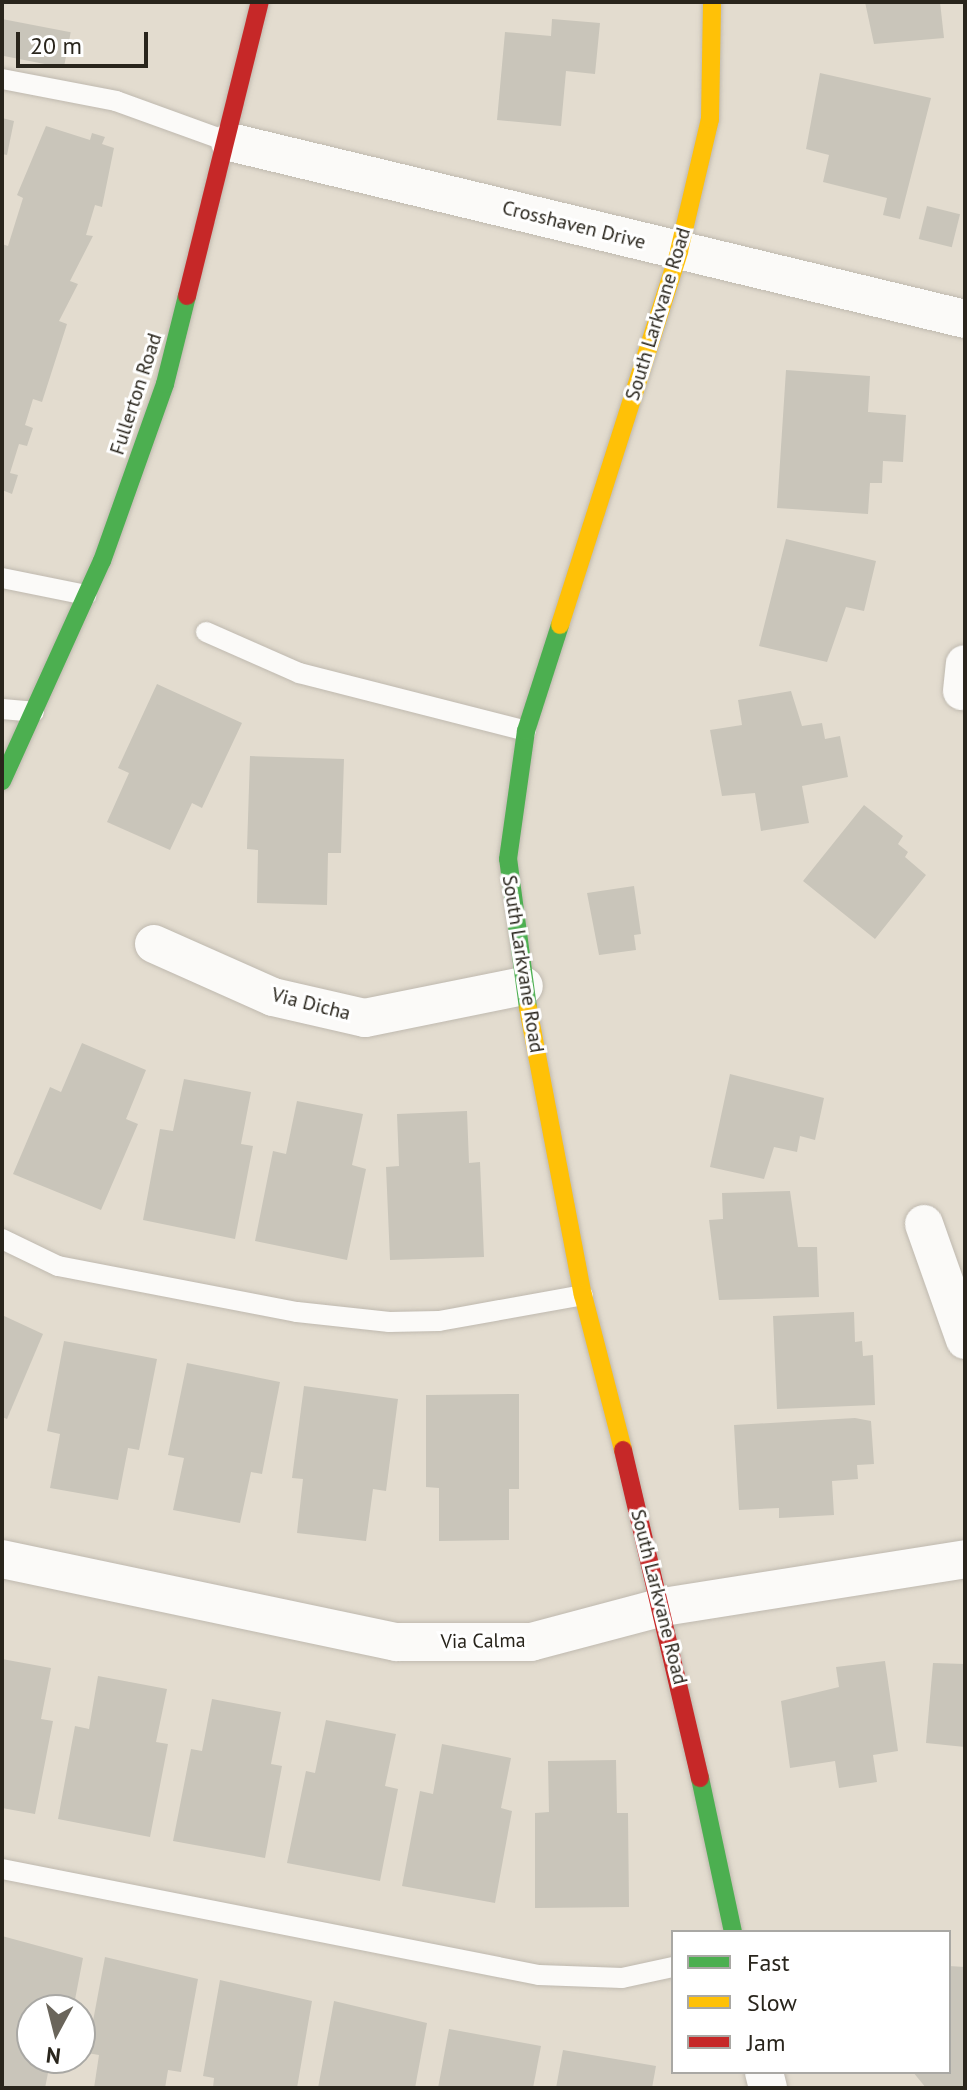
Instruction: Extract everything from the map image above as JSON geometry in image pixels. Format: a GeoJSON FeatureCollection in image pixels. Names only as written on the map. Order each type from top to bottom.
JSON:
{"type":"FeatureCollection","features":[{"type":"Feature","properties":{"kind":"street","name":"Fullerton Road"},"geometry":{"type":"LineString","coordinates":[[2,781],[86,595],[165,384],[230,142],[260,2]]}},
{"type":"Feature","properties":{"kind":"street","name":"South Larkvane Road"},"geometry":{"type":"LineString","coordinates":[[712,2],[710,119],[679,251],[526,731],[508,859],[524,986],[583,1295],[663,1607],[733,1930]]}},
{"type":"Feature","properties":{"kind":"street","name":"Crosshaven Drive"},"geometry":{"type":"LineString","coordinates":[[230,142],[965,319]]}},
{"type":"Feature","properties":{"kind":"street","name":"Via Dicha"},"geometry":{"type":"LineString","coordinates":[[154,944],[273,997],[365,1018],[524,986]]}},
{"type":"Feature","properties":{"kind":"street"},"geometry":{"type":"LineString","coordinates":[[924,1224],[965,1340]]}},
{"type":"Feature","properties":{"kind":"street","name":"Via Calma"},"geometry":{"type":"LineString","coordinates":[[2,1559],[396,1642],[531,1642],[663,1607],[965,1559]]}},
{"type":"Feature","properties":{"kind":"lane"},"geometry":{"type":"LineString","coordinates":[[2,79],[116,101],[230,142]]}},
{"type":"Feature","properties":{"kind":"lane"},"geometry":{"type":"LineString","coordinates":[[2,578],[86,595]]}},
{"type":"Feature","properties":{"kind":"lane"},"geometry":{"type":"LineString","coordinates":[[206,632],[299,673],[526,731]]}},
{"type":"Feature","properties":{"kind":"lane"},"geometry":{"type":"LineString","coordinates":[[2,709],[34,712]]}},
{"type":"Feature","properties":{"kind":"lane"},"geometry":{"type":"LineString","coordinates":[[2,1239],[58,1266],[297,1312],[389,1322],[439,1321],[583,1295]]}},
{"type":"Feature","properties":{"kind":"lane"},"geometry":{"type":"LineString","coordinates":[[2,1869],[539,1975],[622,1978],[671,1967]]}},
{"type":"Feature","properties":{"kind":"building"},"geometry":{"type":"Polygon","coordinates":[[[865,2],[940,2],[944,38],[874,44],[865,2]]]}},
{"type":"Feature","properties":{"kind":"building"},"geometry":{"type":"Polygon","coordinates":[[[2,19],[71,32],[64,68],[2,56],[2,19]]]}},
{"type":"Feature","properties":{"kind":"building"},"geometry":{"type":"Polygon","coordinates":[[[552,19],[600,23],[595,74],[566,71],[561,126],[497,120],[505,32],[551,36],[552,19]]]}},
{"type":"Feature","properties":{"kind":"building"},"geometry":{"type":"Polygon","coordinates":[[[820,73],[931,98],[900,219],[883,215],[887,198],[823,182],[829,155],[806,149],[820,73]]]}},
{"type":"Feature","properties":{"kind":"building"},"geometry":{"type":"Polygon","coordinates":[[[2,118],[14,121],[7,155],[2,154],[2,118]]]}},
{"type":"Feature","properties":{"kind":"building"},"geometry":{"type":"Polygon","coordinates":[[[46,126],[90,140],[92,133],[105,137],[102,144],[114,148],[102,207],[95,205],[86,235],[93,236],[70,281],[78,284],[59,321],[67,324],[42,402],[33,399],[25,425],[33,428],[27,446],[19,444],[10,473],[18,475],[12,494],[2,490],[2,244],[8,246],[23,198],[17,195],[46,126]]]}},
{"type":"Feature","properties":{"kind":"building"},"geometry":{"type":"Polygon","coordinates":[[[927,206],[960,214],[952,247],[919,239],[927,206]]]}},
{"type":"Feature","properties":{"kind":"building"},"geometry":{"type":"Polygon","coordinates":[[[786,370],[870,376],[868,412],[906,415],[903,462],[883,461],[882,483],[870,483],[868,514],[777,508],[786,370]]]}},
{"type":"Feature","properties":{"kind":"building"},"geometry":{"type":"Polygon","coordinates":[[[786,539],[876,561],[864,611],[846,607],[827,662],[759,646],[786,539]]]}},
{"type":"Feature","properties":{"kind":"building"},"geometry":{"type":"Polygon","coordinates":[[[157,684],[242,723],[202,808],[192,803],[170,850],[107,822],[129,773],[118,768],[157,684]]]}},
{"type":"Feature","properties":{"kind":"building"},"geometry":{"type":"Polygon","coordinates":[[[791,691],[802,726],[822,723],[825,739],[840,736],[848,777],[802,786],[809,823],[761,831],[755,793],[722,796],[710,730],[742,725],[738,700],[791,691]]]}},
{"type":"Feature","properties":{"kind":"building"},"geometry":{"type":"Polygon","coordinates":[[[250,756],[344,759],[341,853],[328,853],[327,905],[257,903],[258,850],[247,849],[250,756]]]}},
{"type":"Feature","properties":{"kind":"building"},"geometry":{"type":"Polygon","coordinates":[[[864,805],[903,836],[898,844],[908,852],[905,857],[926,875],[875,939],[803,881],[864,805]]]}},
{"type":"Feature","properties":{"kind":"building"},"geometry":{"type":"Polygon","coordinates":[[[634,886],[641,934],[634,935],[636,950],[599,955],[587,893],[634,886]]]}},
{"type":"Feature","properties":{"kind":"building"},"geometry":{"type":"Polygon","coordinates":[[[82,1043],[146,1070],[126,1119],[138,1124],[101,1210],[13,1174],[50,1087],[61,1092],[82,1043]]]}},
{"type":"Feature","properties":{"kind":"building"},"geometry":{"type":"Polygon","coordinates":[[[730,1074],[824,1098],[815,1140],[800,1136],[797,1152],[774,1147],[764,1179],[710,1167],[730,1074]]]}},
{"type":"Feature","properties":{"kind":"building"},"geometry":{"type":"Polygon","coordinates":[[[184,1079],[251,1092],[241,1144],[253,1146],[235,1239],[143,1220],[160,1129],[173,1131],[184,1079]]]}},
{"type":"Feature","properties":{"kind":"building"},"geometry":{"type":"Polygon","coordinates":[[[297,1101],[363,1114],[352,1165],[366,1169],[347,1260],[255,1241],[273,1151],[286,1154],[297,1101]]]}},
{"type":"Feature","properties":{"kind":"building"},"geometry":{"type":"Polygon","coordinates":[[[467,1111],[469,1163],[480,1162],[484,1257],[390,1260],[386,1167],[399,1166],[397,1114],[467,1111]]]}},
{"type":"Feature","properties":{"kind":"building"},"geometry":{"type":"Polygon","coordinates":[[[790,1191],[798,1247],[817,1247],[819,1297],[719,1300],[709,1220],[723,1219],[722,1193],[790,1191]]]}},
{"type":"Feature","properties":{"kind":"building"},"geometry":{"type":"Polygon","coordinates":[[[854,1312],[855,1342],[862,1341],[863,1356],[873,1355],[875,1405],[777,1409],[773,1316],[854,1312]]]}},
{"type":"Feature","properties":{"kind":"building"},"geometry":{"type":"Polygon","coordinates":[[[2,1315],[43,1334],[7,1419],[2,1417],[2,1315]]]}},
{"type":"Feature","properties":{"kind":"building"},"geometry":{"type":"Polygon","coordinates":[[[64,1341],[157,1359],[139,1450],[128,1448],[118,1500],[50,1488],[60,1434],[47,1431],[64,1341]]]}},
{"type":"Feature","properties":{"kind":"building"},"geometry":{"type":"Polygon","coordinates":[[[187,1363],[280,1382],[262,1474],[251,1472],[240,1523],[173,1510],[184,1458],[168,1455],[187,1363]]]}},
{"type":"Feature","properties":{"kind":"building"},"geometry":{"type":"Polygon","coordinates":[[[304,1386],[398,1399],[386,1491],[373,1489],[366,1541],[297,1533],[303,1479],[292,1478],[304,1386]]]}},
{"type":"Feature","properties":{"kind":"building"},"geometry":{"type":"Polygon","coordinates":[[[519,1394],[519,1489],[509,1489],[509,1540],[439,1541],[439,1488],[426,1487],[426,1395],[519,1394]]]}},
{"type":"Feature","properties":{"kind":"building"},"geometry":{"type":"Polygon","coordinates":[[[855,1418],[871,1421],[874,1464],[857,1465],[858,1479],[832,1481],[834,1515],[779,1518],[779,1508],[739,1510],[734,1425],[855,1418]]]}},
{"type":"Feature","properties":{"kind":"building"},"geometry":{"type":"Polygon","coordinates":[[[2,1659],[51,1668],[41,1719],[53,1721],[35,1814],[2,1808],[2,1659]]]}},
{"type":"Feature","properties":{"kind":"building"},"geometry":{"type":"Polygon","coordinates":[[[885,1661],[898,1751],[873,1755],[877,1782],[839,1788],[835,1761],[790,1768],[781,1701],[839,1687],[836,1667],[885,1661]]]}},
{"type":"Feature","properties":{"kind":"building"},"geometry":{"type":"Polygon","coordinates":[[[933,1663],[965,1664],[965,1747],[926,1743],[933,1663]]]}},
{"type":"Feature","properties":{"kind":"building"},"geometry":{"type":"Polygon","coordinates":[[[98,1676],[167,1689],[156,1742],[168,1744],[150,1837],[58,1819],[75,1726],[89,1729],[98,1676]]]}},
{"type":"Feature","properties":{"kind":"building"},"geometry":{"type":"Polygon","coordinates":[[[212,1699],[281,1712],[271,1764],[282,1766],[265,1858],[173,1841],[191,1749],[202,1751],[212,1699]]]}},
{"type":"Feature","properties":{"kind":"building"},"geometry":{"type":"Polygon","coordinates":[[[326,1720],[396,1734],[385,1786],[398,1789],[380,1881],[287,1863],[306,1771],[315,1773],[326,1720]]]}},
{"type":"Feature","properties":{"kind":"building"},"geometry":{"type":"Polygon","coordinates":[[[442,1744],[511,1758],[501,1808],[512,1811],[495,1903],[402,1886],[420,1791],[433,1794],[442,1744]]]}},
{"type":"Feature","properties":{"kind":"building"},"geometry":{"type":"Polygon","coordinates":[[[616,1760],[617,1813],[628,1813],[629,1907],[535,1908],[535,1813],[549,1812],[548,1761],[616,1760]]]}},
{"type":"Feature","properties":{"kind":"building"},"geometry":{"type":"Polygon","coordinates":[[[2,1936],[83,1958],[76,1994],[16,1994],[16,2074],[48,2074],[45,2088],[2,2088],[2,1936]]]}},
{"type":"Feature","properties":{"kind":"building"},"geometry":{"type":"Polygon","coordinates":[[[105,1957],[198,1979],[181,2072],[168,2070],[165,2088],[94,2088],[99,2055],[96,2054],[96,2005],[105,1957]]]}},
{"type":"Feature","properties":{"kind":"building"},"geometry":{"type":"Polygon","coordinates":[[[951,1966],[965,1967],[965,2088],[926,2088],[915,2074],[951,2074],[951,1966]]]}},
{"type":"Feature","properties":{"kind":"building"},"geometry":{"type":"Polygon","coordinates":[[[220,1980],[312,2001],[297,2088],[213,2088],[214,2078],[203,2076],[220,1980]]]}},
{"type":"Feature","properties":{"kind":"building"},"geometry":{"type":"Polygon","coordinates":[[[334,2001],[427,2023],[415,2088],[318,2088],[334,2001]]]}},
{"type":"Feature","properties":{"kind":"building"},"geometry":{"type":"Polygon","coordinates":[[[449,2029],[541,2046],[533,2088],[438,2088],[449,2029]]]}},
{"type":"Feature","properties":{"kind":"building"},"geometry":{"type":"Polygon","coordinates":[[[563,2050],[656,2066],[652,2088],[556,2088],[563,2050]]]}},
{"type":"Feature","properties":{"kind":"traffic: fast"},"geometry":{"type":"LineString","coordinates":[[2,781],[102,561],[165,384],[187,296]]}},
{"type":"Feature","properties":{"kind":"traffic: fast"},"geometry":{"type":"LineString","coordinates":[[528,1008],[508,859],[526,731],[560,625]]}},
{"type":"Feature","properties":{"kind":"traffic: fast"},"geometry":{"type":"LineString","coordinates":[[700,1778],[733,1930]]}},
{"type":"Feature","properties":{"kind":"traffic: slow"},"geometry":{"type":"LineString","coordinates":[[560,625],[679,251],[710,119],[712,2]]}},
{"type":"Feature","properties":{"kind":"traffic: slow"},"geometry":{"type":"LineString","coordinates":[[528,1008],[583,1295],[623,1450]]}},
{"type":"Feature","properties":{"kind":"traffic: jam"},"geometry":{"type":"LineString","coordinates":[[187,296],[260,2]]}},
{"type":"Feature","properties":{"kind":"traffic: jam"},"geometry":{"type":"LineString","coordinates":[[623,1450],[700,1778]]}}]}
